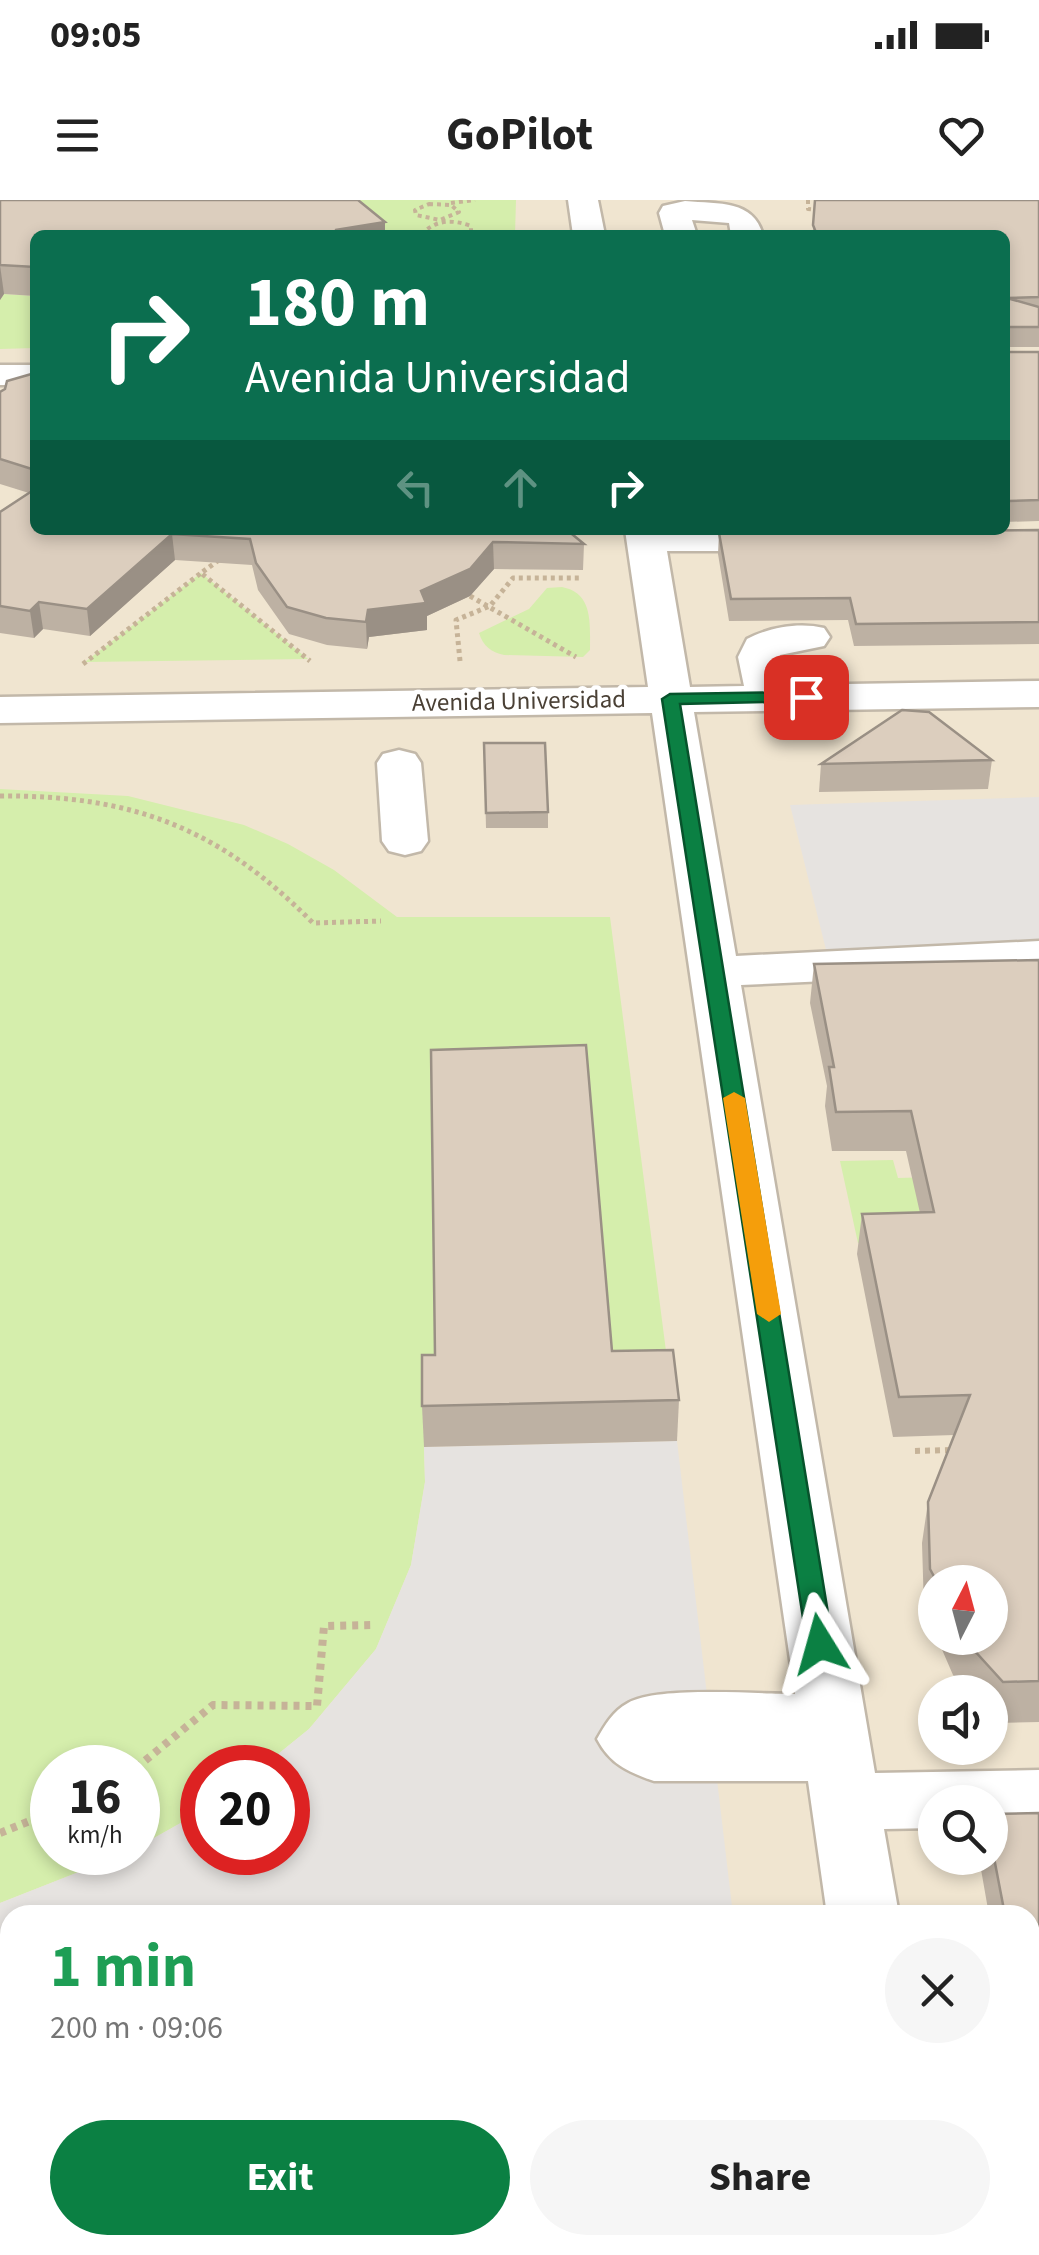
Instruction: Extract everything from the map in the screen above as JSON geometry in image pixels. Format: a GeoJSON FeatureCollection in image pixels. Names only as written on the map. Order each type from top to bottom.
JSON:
{"type":"FeatureCollection","features":[{"type":"Feature","properties":{"kind":"lane"},"geometry":{"type":"LineString","coordinates":[[582,200],[587,230]]}},
{"type":"Feature","properties":{"kind":"lane"},"geometry":{"type":"LineString","coordinates":[[679,230],[674,213],[685,210],[738,214],[747,230]]}},
{"type":"Feature","properties":{"kind":"lane"},"geometry":{"type":"LineString","coordinates":[[0,375],[30,374]]}},
{"type":"Feature","properties":{"kind":"lane"},"geometry":{"type":"LineString","coordinates":[[827,539],[645,535],[861,1905]]}},
{"type":"Feature","properties":{"kind":"lane"},"geometry":{"type":"LineString","coordinates":[[768,698],[759,656],[762,648],[773,642],[810,637]]}},
{"type":"Feature","properties":{"kind":"lane","name":"Avenida Universidad"},"geometry":{"type":"LineString","coordinates":[[0,710],[1039,694]]}},
{"type":"Feature","properties":{"kind":"lane"},"geometry":{"type":"LineString","coordinates":[[399,763],[406,841]]}},
{"type":"Feature","properties":{"kind":"lane"},"geometry":{"type":"LineString","coordinates":[[714,972],[1039,956]]}},
{"type":"Feature","properties":{"kind":"lane"},"geometry":{"type":"LineString","coordinates":[[838,1759],[1039,1798]]}},
{"type":"Feature","properties":{"kind":"path"},"geometry":{"type":"LineString","coordinates":[[423,206],[428,200]]}},
{"type":"Feature","properties":{"kind":"path"},"geometry":{"type":"LineString","coordinates":[[440,200],[473,201]]}},
{"type":"Feature","properties":{"kind":"path"},"geometry":{"type":"LineString","coordinates":[[808,200],[808,209],[828,210]]}},
{"type":"Feature","properties":{"kind":"path"},"geometry":{"type":"LineString","coordinates":[[454,218],[473,201]]}},
{"type":"Feature","properties":{"kind":"path"},"geometry":{"type":"LineString","coordinates":[[459,210],[444,204],[415,210],[427,228],[444,222],[466,224]]}},
{"type":"Feature","properties":{"kind":"path"},"geometry":{"type":"LineString","coordinates":[[420,218],[454,218],[474,230]]}},
{"type":"Feature","properties":{"kind":"path"},"geometry":{"type":"LineString","coordinates":[[77,669],[220,560],[206,555]]}},
{"type":"Feature","properties":{"kind":"path"},"geometry":{"type":"LineString","coordinates":[[201,573],[322,670]]}},
{"type":"Feature","properties":{"kind":"path"},"geometry":{"type":"LineString","coordinates":[[460,668],[456,620],[507,593],[513,578],[582,578]]}},
{"type":"Feature","properties":{"kind":"path"},"geometry":{"type":"LineString","coordinates":[[470,596],[590,665]]}},
{"type":"Feature","properties":{"kind":"path"},"geometry":{"type":"LineString","coordinates":[[0,796],[82,799],[134,808],[185,824],[227,846],[259,870],[313,922],[381,921]]}},
{"type":"Feature","properties":{"kind":"path"},"geometry":{"type":"LineString","coordinates":[[915,1451],[968,1449]]}},
{"type":"Feature","properties":{"kind":"path"},"geometry":{"type":"LineString","coordinates":[[160,1748],[213,1704],[316,1706],[324,1626],[373,1625]]}},
{"type":"Feature","properties":{"kind":"path"},"geometry":{"type":"LineString","coordinates":[[0,1833],[30,1821]]}},
{"type":"Feature","properties":{"kind":"shaded area"},"geometry":{"type":"Polygon","coordinates":[[[0,200],[1039,200],[1039,1905],[0,1905],[0,200]]]}},
{"type":"Feature","properties":{"kind":"shaded area"},"geometry":{"type":"Polygon","coordinates":[[[1039,797],[1039,971],[833,978],[790,805],[1039,797]]]}},
{"type":"Feature","properties":{"kind":"shaded area"},"geometry":{"type":"Polygon","coordinates":[[[677,1441],[732,1905],[0,1905],[71,1875],[160,1875],[160,1835],[180,1823],[180,1875],[310,1875],[310,1745],[289,1745],[309,1729],[376,1649],[411,1565],[425,1482],[424,1447],[677,1441]]]}},
{"type":"Feature","properties":{"kind":"green space"},"geometry":{"type":"Polygon","coordinates":[[[349,200],[516,200],[515,230],[358,230],[349,200]]]}},
{"type":"Feature","properties":{"kind":"green space"},"geometry":{"type":"Polygon","coordinates":[[[4,294],[30,296],[30,348],[0,349],[0,300],[4,294]]]}},
{"type":"Feature","properties":{"kind":"green space"},"geometry":{"type":"Polygon","coordinates":[[[201,573],[308,659],[85,662],[201,573]]]}},
{"type":"Feature","properties":{"kind":"green space"},"geometry":{"type":"Polygon","coordinates":[[[562,587],[579,595],[588,610],[590,650],[583,657],[504,655],[483,642],[479,633],[529,609],[547,588],[562,587]]]}},
{"type":"Feature","properties":{"kind":"green space"},"geometry":{"type":"Polygon","coordinates":[[[0,789],[128,796],[244,825],[334,870],[397,917],[610,917],[671,1390],[424,1447],[425,1482],[411,1565],[376,1649],[309,1729],[289,1745],[180,1745],[180,1823],[160,1835],[160,1745],[30,1745],[30,1875],[71,1875],[0,1903],[0,789]]]}},
{"type":"Feature","properties":{"kind":"green space"},"geometry":{"type":"Polygon","coordinates":[[[893,1160],[898,1178],[1039,1174],[1039,1239],[858,1243],[840,1161],[893,1160]]]}},
{"type":"Feature","properties":{"kind":"building"},"geometry":{"type":"Polygon","coordinates":[[[0,200],[358,200],[385,222],[336,230],[30,230],[30,267],[0,265],[0,200]]]}},
{"type":"Feature","properties":{"kind":"building"},"geometry":{"type":"Polygon","coordinates":[[[815,200],[1039,200],[1039,297],[1010,298],[1010,230],[815,230],[815,200]]]}},
{"type":"Feature","properties":{"kind":"building"},"geometry":{"type":"Polygon","coordinates":[[[1010,299],[1039,307],[1039,327],[1010,327],[1010,299]]]}},
{"type":"Feature","properties":{"kind":"building"},"geometry":{"type":"Polygon","coordinates":[[[1010,352],[1039,352],[1039,500],[1010,501],[1010,352]]]}},
{"type":"Feature","properties":{"kind":"building"},"geometry":{"type":"Polygon","coordinates":[[[30,374],[30,468],[0,459],[0,392],[7,381],[30,374]]]}},
{"type":"Feature","properties":{"kind":"building"},"geometry":{"type":"Polygon","coordinates":[[[30,492],[30,535],[171,535],[87,609],[39,602],[30,611],[0,606],[0,512],[30,492]]]}},
{"type":"Feature","properties":{"kind":"building"},"geometry":{"type":"Polygon","coordinates":[[[1010,530],[1039,530],[1039,622],[856,624],[850,598],[731,599],[719,535],[1010,535],[1010,530]]]}},
{"type":"Feature","properties":{"kind":"building"},"geometry":{"type":"Polygon","coordinates":[[[188,535],[573,535],[584,544],[493,542],[470,569],[421,591],[426,603],[368,610],[366,622],[326,618],[287,607],[256,563],[250,539],[188,535]]]}},
{"type":"Feature","properties":{"kind":"building"},"geometry":{"type":"Polygon","coordinates":[[[902,710],[929,712],[992,760],[821,764],[902,710]]]}},
{"type":"Feature","properties":{"kind":"building"},"geometry":{"type":"Polygon","coordinates":[[[484,743],[545,743],[548,812],[486,813],[484,743]]]}},
{"type":"Feature","properties":{"kind":"building"},"geometry":{"type":"Polygon","coordinates":[[[1039,960],[1039,1681],[1008,1682],[1008,1675],[997,1675],[978,1655],[1008,1655],[1008,1565],[930,1565],[928,1502],[970,1395],[899,1397],[862,1214],[934,1212],[911,1111],[836,1112],[829,1067],[834,1067],[814,964],[1039,960]]]}},
{"type":"Feature","properties":{"kind":"building"},"geometry":{"type":"Polygon","coordinates":[[[586,1045],[612,1351],[673,1350],[679,1400],[422,1406],[422,1355],[435,1355],[431,1050],[586,1045]]]}},
{"type":"Feature","properties":{"kind":"building"},"geometry":{"type":"Polygon","coordinates":[[[1039,1813],[1039,1905],[1003,1905],[997,1875],[1008,1875],[1008,1814],[1039,1813]]]}},
{"type":"Feature","properties":{"kind":"slow traffic"},"geometry":{"type":"LineString","coordinates":[[734,1098],[769,1314]]}},
{"type":"Feature","properties":{"kind":"route"},"geometry":{"type":"LineString","coordinates":[[806,697],[670,699],[820,1644]]}}]}
